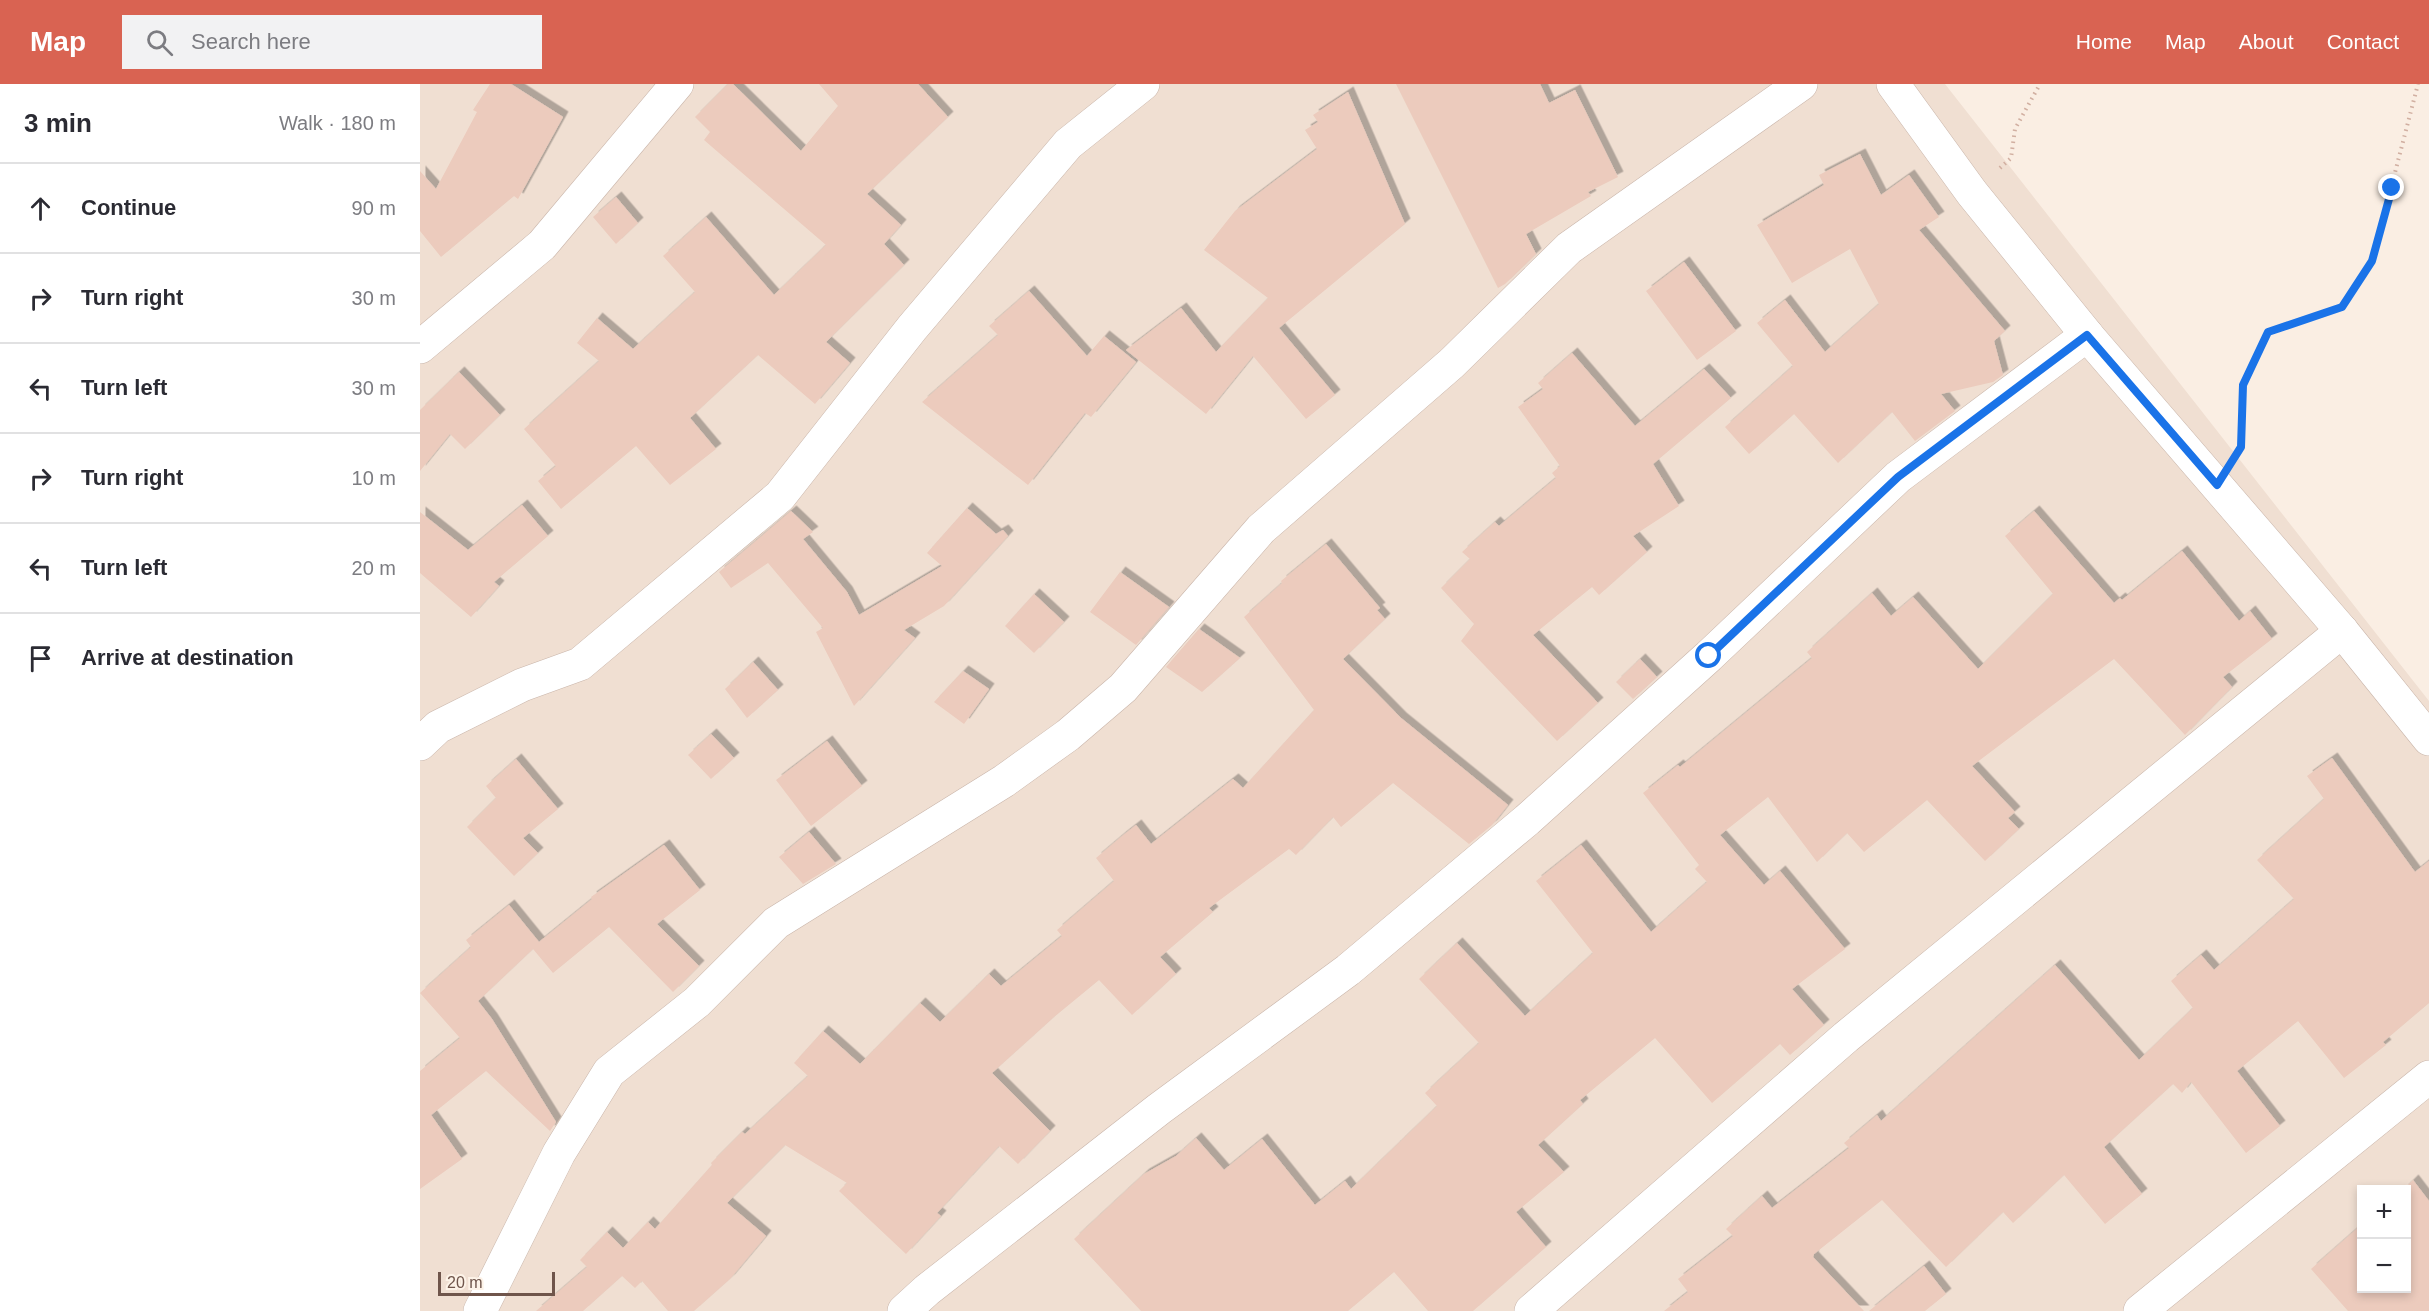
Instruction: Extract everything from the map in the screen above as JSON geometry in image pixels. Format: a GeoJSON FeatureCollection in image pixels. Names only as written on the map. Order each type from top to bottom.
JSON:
{"type":"FeatureCollection","features":[{"type":"Feature","properties":{"kind":"street"},"geometry":{"type":"LineString","coordinates":[[420,347],[542,245],[677,84]]}},
{"type":"Feature","properties":{"kind":"street"},"geometry":{"type":"LineString","coordinates":[[420,744],[438,727],[522,685],[580,664],[780,495],[912,328],[1068,144],[1143,84]]}},
{"type":"Feature","properties":{"kind":"street"},"geometry":{"type":"LineString","coordinates":[[480,1311],[559,1153],[609,1072],[697,1002],[776,923],[1004,781],[1068,735],[1123,688],[1261,529],[1452,363],[1569,248],[1801,84]]}},
{"type":"Feature","properties":{"kind":"street"},"geometry":{"type":"LineString","coordinates":[[1893,84],[1972,193],[2087,335],[2342,631],[2429,739]]}},
{"type":"Feature","properties":{"kind":"street"},"geometry":{"type":"LineString","coordinates":[[904,1311],[927,1290],[1159,1109],[1348,970],[1527,820],[1709,656],[1898,477],[2087,335]]}},
{"type":"Feature","properties":{"kind":"street"},"geometry":{"type":"LineString","coordinates":[[1531,1311],[1846,1037],[2342,631]]}},
{"type":"Feature","properties":{"kind":"street"},"geometry":{"type":"LineString","coordinates":[[2140,1311],[2429,1077]]}},
{"type":"Feature","properties":{"kind":"path"},"geometry":{"type":"LineString","coordinates":[[1972,193],[2012,158],[2014,129],[2040,84]]}},
{"type":"Feature","properties":{"kind":"path"},"geometry":{"type":"LineString","coordinates":[[2217,485],[2241,447],[2243,385],[2268,332],[2342,307],[2372,261],[2418,84]]}},
{"type":"Feature","properties":{"kind":"shaded area"},"geometry":{"type":"Polygon","coordinates":[[[420,84],[1945,84],[2429,701],[2429,1311],[420,1311],[420,84]]]}},
{"type":"Feature","properties":{"kind":"building"},"geometry":{"type":"Polygon","coordinates":[[[490,84],[511,84],[563,117],[518,199],[514,196],[441,257],[420,231],[420,171],[436,189],[477,112],[473,110],[490,84]]]}},
{"type":"Feature","properties":{"kind":"building"},"geometry":{"type":"Polygon","coordinates":[[[728,84],[733,84],[801,151],[838,106],[819,84],[918,84],[948,117],[867,194],[901,225],[884,244],[904,265],[826,342],[850,363],[815,404],[758,355],[690,418],[716,449],[670,485],[636,446],[561,509],[538,481],[556,466],[524,429],[599,361],[577,343],[597,318],[633,349],[695,292],[663,256],[706,217],[774,295],[826,245],[704,140],[710,132],[695,117],[728,84]]]}},
{"type":"Feature","properties":{"kind":"building"},"geometry":{"type":"Polygon","coordinates":[[[1396,84],[1540,84],[1549,103],[1575,90],[1618,177],[1588,192],[1591,196],[1526,234],[1536,254],[1498,288],[1396,84]]]}},
{"type":"Feature","properties":{"kind":"building"},"geometry":{"type":"Polygon","coordinates":[[[1348,92],[1405,224],[1279,328],[1335,395],[1306,419],[1253,356],[1206,414],[1126,350],[1181,308],[1216,352],[1268,298],[1204,250],[1235,211],[1317,149],[1305,130],[1318,122],[1313,115],[1348,92]]]}},
{"type":"Feature","properties":{"kind":"building"},"geometry":{"type":"Polygon","coordinates":[[[1860,154],[1881,195],[1909,175],[1939,217],[1919,230],[2005,331],[1994,341],[2003,375],[1993,382],[1941,394],[1955,411],[1915,441],[1892,412],[1838,463],[1794,414],[1749,454],[1725,427],[1793,366],[1757,323],[1785,300],[1825,352],[1879,304],[1850,249],[1792,283],[1757,225],[1824,185],[1819,175],[1860,154]]]}},
{"type":"Feature","properties":{"kind":"building"},"geometry":{"type":"Polygon","coordinates":[[[616,197],[638,223],[616,244],[593,217],[616,197]]]}},
{"type":"Feature","properties":{"kind":"building"},"geometry":{"type":"Polygon","coordinates":[[[1684,262],[1736,331],[1697,360],[1646,291],[1684,262]]]}},
{"type":"Feature","properties":{"kind":"building"},"geometry":{"type":"Polygon","coordinates":[[[1029,291],[1087,356],[1104,336],[1136,362],[1091,417],[1085,413],[1028,485],[922,402],[998,335],[989,326],[1029,291]]]}},
{"type":"Feature","properties":{"kind":"building"},"geometry":{"type":"Polygon","coordinates":[[[1572,353],[1635,426],[1704,369],[1731,398],[1653,464],[1679,506],[1633,536],[1647,552],[1599,595],[1592,587],[1533,635],[1598,703],[1557,741],[1461,641],[1474,624],[1441,588],[1470,559],[1462,552],[1495,522],[1499,526],[1556,478],[1552,473],[1560,466],[1518,407],[1543,389],[1538,383],[1572,353]]]}},
{"type":"Feature","properties":{"kind":"building"},"geometry":{"type":"Polygon","coordinates":[[[459,372],[500,415],[465,449],[450,434],[420,471],[420,410],[459,372]]]}},
{"type":"Feature","properties":{"kind":"building"},"geometry":{"type":"Polygon","coordinates":[[[522,505],[548,536],[494,582],[499,586],[471,617],[420,573],[420,512],[468,550],[522,505]]]}},
{"type":"Feature","properties":{"kind":"building"},"geometry":{"type":"Polygon","coordinates":[[[967,508],[996,534],[1003,530],[1008,536],[944,606],[904,630],[915,638],[854,706],[816,632],[823,628],[768,563],[731,588],[719,572],[791,511],[813,532],[803,539],[847,592],[859,615],[942,566],[927,553],[967,508]]]}},
{"type":"Feature","properties":{"kind":"building"},"geometry":{"type":"Polygon","coordinates":[[[2034,511],[2114,603],[2120,598],[2122,600],[2182,551],[2239,621],[2250,611],[2272,639],[2223,677],[2232,687],[2185,735],[2114,659],[1972,766],[2015,812],[2008,818],[2019,829],[1985,861],[1927,800],[1864,852],[1847,833],[1817,862],[1768,797],[1720,835],[1764,885],[1780,871],[1845,949],[1792,989],[1824,1025],[1790,1055],[1780,1044],[1712,1103],[1655,1038],[1580,1100],[1583,1104],[1538,1145],[1564,1172],[1516,1212],[1546,1247],[1473,1311],[1428,1311],[1394,1272],[1348,1311],[1141,1311],[1074,1239],[1144,1174],[1176,1156],[1196,1138],[1224,1170],[1262,1139],[1315,1205],[1345,1181],[1351,1189],[1437,1106],[1425,1093],[1479,1043],[1419,979],[1457,943],[1525,1016],[1593,953],[1536,881],[1581,845],[1651,932],[1707,882],[1695,869],[1699,865],[1643,793],[1678,765],[1680,767],[1812,658],[1807,652],[1872,593],[1891,616],[1913,597],[1978,669],[2053,594],[2005,536],[2034,511]]]}},
{"type":"Feature","properties":{"kind":"building"},"geometry":{"type":"Polygon","coordinates":[[[1326,544],[1380,608],[1377,610],[1385,619],[1343,659],[1401,718],[1508,805],[1492,825],[1469,844],[1393,783],[1341,827],[1333,817],[1296,855],[1289,849],[1209,908],[1213,912],[1160,957],[1176,974],[1132,1015],[1099,980],[992,1073],[1050,1131],[1018,1164],[999,1146],[937,1213],[941,1216],[906,1254],[839,1191],[847,1183],[785,1145],[727,1203],[766,1236],[730,1279],[694,1311],[668,1311],[642,1281],[635,1288],[622,1276],[583,1311],[536,1311],[587,1267],[580,1260],[607,1232],[623,1248],[648,1222],[655,1229],[712,1165],[711,1163],[742,1132],[745,1134],[808,1076],[794,1063],[823,1031],[860,1064],[920,1003],[940,1022],[989,974],[1001,986],[1062,936],[1057,930],[1114,881],[1096,858],[1136,825],[1151,844],[1233,779],[1243,788],[1314,710],[1244,617],[1282,583],[1281,581],[1326,544]]]}},
{"type":"Feature","properties":{"kind":"building"},"geometry":{"type":"Polygon","coordinates":[[[1120,572],[1169,607],[1136,645],[1090,612],[1120,572]]]}},
{"type":"Feature","properties":{"kind":"building"},"geometry":{"type":"Polygon","coordinates":[[[1034,594],[1064,622],[1034,653],[1005,626],[1034,594]]]}},
{"type":"Feature","properties":{"kind":"building"},"geometry":{"type":"Polygon","coordinates":[[[1199,629],[1240,658],[1202,692],[1166,667],[1199,629]]]}},
{"type":"Feature","properties":{"kind":"building"},"geometry":{"type":"Polygon","coordinates":[[[1640,659],[1657,677],[1633,699],[1616,682],[1640,659]]]}},
{"type":"Feature","properties":{"kind":"building"},"geometry":{"type":"Polygon","coordinates":[[[753,662],[778,690],[747,718],[725,689],[753,662]]]}},
{"type":"Feature","properties":{"kind":"building"},"geometry":{"type":"Polygon","coordinates":[[[963,671],[989,689],[964,724],[934,702],[963,671]]]}},
{"type":"Feature","properties":{"kind":"building"},"geometry":{"type":"Polygon","coordinates":[[[711,734],[734,758],[711,779],[688,755],[711,734]]]}},
{"type":"Feature","properties":{"kind":"building"},"geometry":{"type":"Polygon","coordinates":[[[827,741],[862,786],[811,826],[776,780],[827,741]]]}},
{"type":"Feature","properties":{"kind":"building"},"geometry":{"type":"Polygon","coordinates":[[[2332,758],[2415,872],[2429,861],[2429,1003],[2383,1042],[2386,1045],[2344,1078],[2298,1021],[2237,1071],[2280,1126],[2246,1153],[2191,1082],[2182,1093],[2173,1084],[2104,1147],[2142,1194],[2105,1224],[2064,1175],[2013,1223],[2003,1212],[1946,1267],[1882,1200],[1813,1257],[1864,1311],[1664,1311],[1688,1292],[1678,1279],[1733,1236],[1726,1229],[1762,1196],[1772,1208],[1849,1148],[1844,1143],[1877,1115],[1881,1121],[2055,965],[2139,1060],[2193,1008],[2171,981],[2201,955],[2214,970],[2294,899],[2257,860],[2324,799],[2307,776],[2332,758]]]}},
{"type":"Feature","properties":{"kind":"building"},"geometry":{"type":"Polygon","coordinates":[[[516,759],[558,809],[523,838],[538,853],[514,876],[467,827],[496,798],[486,786],[516,759]]]}},
{"type":"Feature","properties":{"kind":"building"},"geometry":{"type":"Polygon","coordinates":[[[809,832],[836,864],[803,884],[779,857],[809,832]]]}},
{"type":"Feature","properties":{"kind":"building"},"geometry":{"type":"Polygon","coordinates":[[[664,845],[700,890],[657,924],[699,966],[673,992],[609,927],[553,973],[533,949],[478,1001],[492,1019],[556,1122],[550,1131],[486,1071],[431,1115],[462,1159],[420,1189],[420,1071],[460,1038],[420,993],[471,947],[466,940],[509,905],[539,942],[592,899],[591,897],[664,845]]]}},
{"type":"Feature","properties":{"kind":"building"},"geometry":{"type":"Polygon","coordinates":[[[2413,1180],[2429,1201],[2429,1311],[2348,1311],[2311,1269],[2357,1229],[2357,1293],[2411,1293],[2411,1185],[2408,1185],[2413,1180]]]}},
{"type":"Feature","properties":{"kind":"building"},"geometry":{"type":"Polygon","coordinates":[[[1924,1266],[1946,1294],[1925,1311],[1869,1311],[1924,1266]]]}},
{"type":"Feature","properties":{"kind":"route"},"geometry":{"type":"LineString","coordinates":[[1709,656],[1898,477],[2087,335],[2217,485],[2241,447],[2243,385],[2268,332],[2342,307],[2372,261],[2392,188]]}}]}
